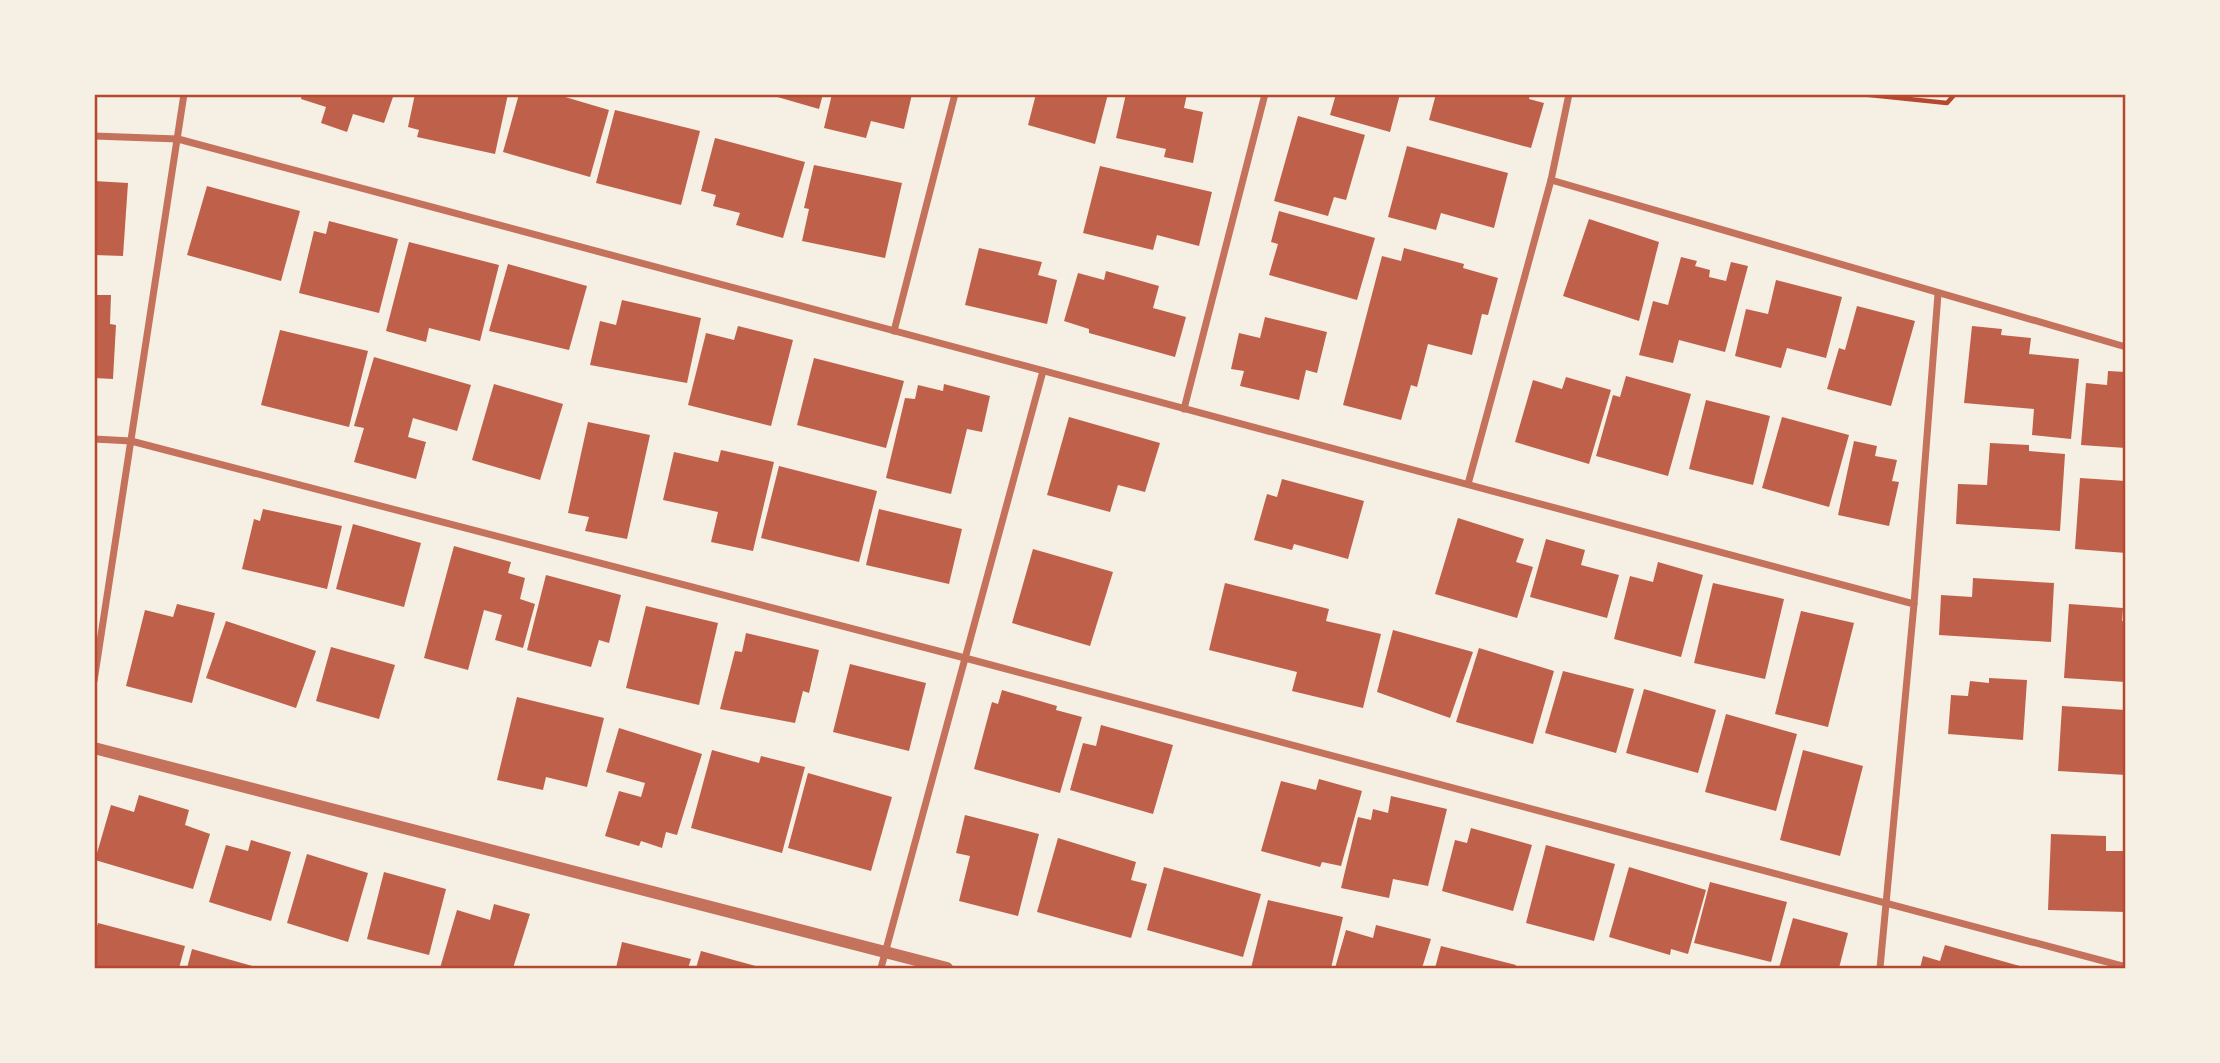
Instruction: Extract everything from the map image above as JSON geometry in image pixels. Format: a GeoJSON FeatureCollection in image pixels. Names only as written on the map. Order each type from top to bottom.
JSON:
{"type":"FeatureCollection","features":[{"type":"Feature","properties":{"kind":"street"},"geometry":{"type":"LineString","coordinates":[[94,681],[184,94]]}},
{"type":"Feature","properties":{"kind":"street"},"geometry":{"type":"LineString","coordinates":[[894,331],[955,94]]}},
{"type":"Feature","properties":{"kind":"street"},"geometry":{"type":"LineString","coordinates":[[1184,409],[1265,94]]}},
{"type":"Feature","properties":{"kind":"street"},"geometry":{"type":"LineString","coordinates":[[1468,484],[1551,180],[1569,94]]}},
{"type":"Feature","properties":{"kind":"street"},"geometry":{"type":"LineString","coordinates":[[94,136],[178,139],[1914,604]]}},
{"type":"Feature","properties":{"kind":"street"},"geometry":{"type":"LineString","coordinates":[[1551,180],[1938,295],[2126,346]]}},
{"type":"Feature","properties":{"kind":"street"},"geometry":{"type":"LineString","coordinates":[[1880,968],[1914,604],[1938,295]]}},
{"type":"Feature","properties":{"kind":"street"},"geometry":{"type":"LineString","coordinates":[[881,968],[1043,370]]}},
{"type":"Feature","properties":{"kind":"street"},"geometry":{"type":"LineString","coordinates":[[94,439],[131,441],[965,658],[2126,967]]}},
{"type":"Feature","properties":{"kind":"street"},"geometry":{"type":"LineString","coordinates":[[94,748],[947,968]]}},
{"type":"Feature","properties":{"kind":"path"},"geometry":{"type":"LineString","coordinates":[[1860,94],[1947,103],[1955,94]]}},
{"type":"Feature","properties":{"kind":"building"},"geometry":{"type":"Polygon","coordinates":[[[302,94],[394,94],[384,123],[353,114],[347,132],[321,123],[326,107],[301,99],[302,94]]]}},
{"type":"Feature","properties":{"kind":"building"},"geometry":{"type":"Polygon","coordinates":[[[415,94],[508,94],[495,154],[417,137],[419,130],[408,127],[415,94]]]}},
{"type":"Feature","properties":{"kind":"building"},"geometry":{"type":"Polygon","coordinates":[[[519,94],[555,94],[609,110],[590,177],[503,152],[519,94]]]}},
{"type":"Feature","properties":{"kind":"building"},"geometry":{"type":"Polygon","coordinates":[[[767,94],[823,94],[819,109],[767,94]]]}},
{"type":"Feature","properties":{"kind":"building"},"geometry":{"type":"Polygon","coordinates":[[[832,94],[912,94],[904,129],[871,121],[866,138],[824,128],[832,94]]]}},
{"type":"Feature","properties":{"kind":"building"},"geometry":{"type":"Polygon","coordinates":[[[1036,94],[1108,94],[1095,144],[1028,125],[1036,94]]]}},
{"type":"Feature","properties":{"kind":"building"},"geometry":{"type":"Polygon","coordinates":[[[1126,94],[1187,94],[1184,108],[1203,112],[1193,163],[1164,157],[1166,149],[1116,138],[1126,94]]]}},
{"type":"Feature","properties":{"kind":"building"},"geometry":{"type":"Polygon","coordinates":[[[1336,94],[1400,94],[1390,132],[1330,115],[1336,94]]]}},
{"type":"Feature","properties":{"kind":"building"},"geometry":{"type":"Polygon","coordinates":[[[1436,94],[1530,94],[1529,99],[1544,103],[1531,148],[1429,120],[1436,94]]]}},
{"type":"Feature","properties":{"kind":"building"},"geometry":{"type":"Polygon","coordinates":[[[615,110],[700,131],[681,205],[596,183],[615,110]]]}},
{"type":"Feature","properties":{"kind":"building"},"geometry":{"type":"Polygon","coordinates":[[[1298,116],[1365,135],[1346,200],[1334,197],[1328,216],[1274,201],[1298,116]]]}},
{"type":"Feature","properties":{"kind":"building"},"geometry":{"type":"Polygon","coordinates":[[[715,138],[805,162],[783,238],[736,225],[740,213],[713,206],[716,195],[701,191],[715,138]]]}},
{"type":"Feature","properties":{"kind":"building"},"geometry":{"type":"Polygon","coordinates":[[[1407,146],[1508,173],[1494,228],[1441,213],[1436,230],[1388,217],[1407,146]]]}},
{"type":"Feature","properties":{"kind":"building"},"geometry":{"type":"Polygon","coordinates":[[[814,165],[902,183],[885,258],[802,241],[809,209],[804,208],[814,165]]]}},
{"type":"Feature","properties":{"kind":"building"},"geometry":{"type":"Polygon","coordinates":[[[1100,166],[1212,192],[1199,246],[1157,235],[1153,250],[1083,233],[1100,166]]]}},
{"type":"Feature","properties":{"kind":"building"},"geometry":{"type":"Polygon","coordinates":[[[94,181],[128,183],[123,256],[94,255],[94,181]]]}},
{"type":"Feature","properties":{"kind":"building"},"geometry":{"type":"Polygon","coordinates":[[[207,186],[300,211],[281,281],[187,255],[207,186]]]}},
{"type":"Feature","properties":{"kind":"building"},"geometry":{"type":"Polygon","coordinates":[[[1279,211],[1375,238],[1357,300],[1269,275],[1278,244],[1271,242],[1279,211]]]}},
{"type":"Feature","properties":{"kind":"building"},"geometry":{"type":"Polygon","coordinates":[[[1589,219],[1659,242],[1639,321],[1563,296],[1589,219]]]}},
{"type":"Feature","properties":{"kind":"building"},"geometry":{"type":"Polygon","coordinates":[[[329,221],[398,239],[379,313],[299,293],[314,231],[326,234],[329,221]]]}},
{"type":"Feature","properties":{"kind":"building"},"geometry":{"type":"Polygon","coordinates":[[[409,242],[499,265],[480,341],[429,328],[426,342],[386,331],[409,242]]]}},
{"type":"Feature","properties":{"kind":"building"},"geometry":{"type":"Polygon","coordinates":[[[979,248],[1042,262],[1038,275],[1057,280],[1047,324],[965,305],[979,248]]]}},
{"type":"Feature","properties":{"kind":"building"},"geometry":{"type":"Polygon","coordinates":[[[1404,248],[1464,264],[1463,268],[1498,278],[1488,315],[1482,314],[1472,355],[1428,344],[1417,387],[1411,385],[1401,420],[1343,405],[1382,256],[1401,261],[1404,248]]]}},
{"type":"Feature","properties":{"kind":"building"},"geometry":{"type":"Polygon","coordinates":[[[1681,257],[1697,261],[1695,266],[1710,270],[1709,277],[1726,281],[1731,262],[1748,266],[1725,352],[1679,340],[1673,363],[1639,355],[1653,301],[1668,305],[1681,257]]]}},
{"type":"Feature","properties":{"kind":"building"},"geometry":{"type":"Polygon","coordinates":[[[508,264],[587,286],[569,350],[489,331],[508,264]]]}},
{"type":"Feature","properties":{"kind":"building"},"geometry":{"type":"Polygon","coordinates":[[[1106,271],[1159,286],[1153,308],[1186,317],[1175,357],[1089,333],[1089,329],[1064,321],[1078,273],[1104,280],[1106,271]]]}},
{"type":"Feature","properties":{"kind":"building"},"geometry":{"type":"Polygon","coordinates":[[[1776,280],[1842,297],[1826,358],[1787,348],[1781,368],[1735,356],[1746,309],[1768,314],[1776,280]]]}},
{"type":"Feature","properties":{"kind":"building"},"geometry":{"type":"Polygon","coordinates":[[[94,295],[111,295],[110,324],[116,325],[113,379],[94,378],[94,295]]]}},
{"type":"Feature","properties":{"kind":"building"},"geometry":{"type":"Polygon","coordinates":[[[622,300],[701,318],[687,383],[590,365],[600,321],[616,325],[622,300]]]}},
{"type":"Feature","properties":{"kind":"building"},"geometry":{"type":"Polygon","coordinates":[[[1857,306],[1915,321],[1891,406],[1827,389],[1839,348],[1845,350],[1857,306]]]}},
{"type":"Feature","properties":{"kind":"building"},"geometry":{"type":"Polygon","coordinates":[[[1265,317],[1327,332],[1317,373],[1306,370],[1299,400],[1240,386],[1244,371],[1231,369],[1239,333],[1260,338],[1265,317]]]}},
{"type":"Feature","properties":{"kind":"building"},"geometry":{"type":"Polygon","coordinates":[[[738,326],[793,340],[771,426],[688,405],[706,333],[734,340],[738,326]]]}},
{"type":"Feature","properties":{"kind":"building"},"geometry":{"type":"Polygon","coordinates":[[[1972,326],[2002,329],[2001,335],[2031,338],[2029,354],[2079,359],[2071,439],[2032,435],[2034,409],[1964,403],[1972,326]]]}},
{"type":"Feature","properties":{"kind":"building"},"geometry":{"type":"Polygon","coordinates":[[[280,330],[368,351],[349,427],[261,405],[280,330]]]}},
{"type":"Feature","properties":{"kind":"building"},"geometry":{"type":"Polygon","coordinates":[[[374,357],[471,385],[457,431],[413,418],[408,437],[426,442],[416,479],[354,462],[364,428],[354,426],[374,357]]]}},
{"type":"Feature","properties":{"kind":"building"},"geometry":{"type":"Polygon","coordinates":[[[814,358],[904,381],[886,448],[797,425],[814,358]]]}},
{"type":"Feature","properties":{"kind":"building"},"geometry":{"type":"Polygon","coordinates":[[[2108,371],[2126,372],[2126,448],[2081,445],[2086,383],[2107,385],[2108,371]]]}},
{"type":"Feature","properties":{"kind":"building"},"geometry":{"type":"Polygon","coordinates":[[[1626,376],[1691,394],[1668,476],[1596,456],[1613,395],[1620,397],[1626,376]]]}},
{"type":"Feature","properties":{"kind":"building"},"geometry":{"type":"Polygon","coordinates":[[[1566,377],[1611,390],[1589,464],[1515,442],[1533,380],[1562,389],[1566,377]]]}},
{"type":"Feature","properties":{"kind":"building"},"geometry":{"type":"Polygon","coordinates":[[[494,384],[563,404],[540,480],[472,460],[494,384]]]}},
{"type":"Feature","properties":{"kind":"building"},"geometry":{"type":"Polygon","coordinates":[[[944,384],[990,396],[982,432],[967,429],[951,494],[886,478],[905,398],[915,399],[918,385],[943,391],[944,384]]]}},
{"type":"Feature","properties":{"kind":"building"},"geometry":{"type":"Polygon","coordinates":[[[1706,400],[1770,416],[1753,485],[1689,469],[1706,400]]]}},
{"type":"Feature","properties":{"kind":"building"},"geometry":{"type":"Polygon","coordinates":[[[1069,417],[1160,443],[1145,492],[1118,485],[1110,512],[1047,495],[1069,417]]]}},
{"type":"Feature","properties":{"kind":"building"},"geometry":{"type":"Polygon","coordinates":[[[1782,417],[1849,435],[1829,507],[1762,488],[1782,417]]]}},
{"type":"Feature","properties":{"kind":"building"},"geometry":{"type":"Polygon","coordinates":[[[588,422],[650,435],[627,539],[585,531],[589,517],[568,513],[588,422]]]}},
{"type":"Feature","properties":{"kind":"building"},"geometry":{"type":"Polygon","coordinates":[[[1854,441],[1877,446],[1875,456],[1897,460],[1892,481],[1899,482],[1889,526],[1838,515],[1854,441]]]}},
{"type":"Feature","properties":{"kind":"building"},"geometry":{"type":"Polygon","coordinates":[[[1990,443],[2029,445],[2029,451],[2065,454],[2060,531],[1956,524],[1958,484],[1987,485],[1990,443]]]}},
{"type":"Feature","properties":{"kind":"building"},"geometry":{"type":"Polygon","coordinates":[[[721,450],[774,462],[753,551],[711,542],[718,512],[663,500],[674,452],[718,462],[721,450]]]}},
{"type":"Feature","properties":{"kind":"building"},"geometry":{"type":"Polygon","coordinates":[[[779,466],[877,491],[859,562],[761,538],[779,466]]]}},
{"type":"Feature","properties":{"kind":"building"},"geometry":{"type":"Polygon","coordinates":[[[2080,478],[2126,481],[2126,553],[2075,549],[2080,478]]]}},
{"type":"Feature","properties":{"kind":"building"},"geometry":{"type":"Polygon","coordinates":[[[1282,479],[1364,501],[1348,559],[1294,544],[1292,550],[1254,540],[1267,494],[1277,497],[1282,479]]]}},
{"type":"Feature","properties":{"kind":"building"},"geometry":{"type":"Polygon","coordinates":[[[263,509],[342,526],[327,589],[242,569],[254,519],[260,521],[263,509]]]}},
{"type":"Feature","properties":{"kind":"building"},"geometry":{"type":"Polygon","coordinates":[[[879,509],[962,529],[949,584],[866,565],[879,509]]]}},
{"type":"Feature","properties":{"kind":"building"},"geometry":{"type":"Polygon","coordinates":[[[1458,518],[1524,539],[1516,562],[1533,567],[1517,618],[1435,594],[1458,518]]]}},
{"type":"Feature","properties":{"kind":"building"},"geometry":{"type":"Polygon","coordinates":[[[353,524],[421,543],[404,607],[336,589],[353,524]]]}},
{"type":"Feature","properties":{"kind":"building"},"geometry":{"type":"Polygon","coordinates":[[[1546,539],[1585,550],[1581,565],[1619,575],[1607,618],[1530,597],[1546,539]]]}},
{"type":"Feature","properties":{"kind":"building"},"geometry":{"type":"Polygon","coordinates":[[[454,546],[511,562],[508,573],[525,578],[520,599],[535,604],[523,648],[495,640],[502,615],[484,610],[468,670],[424,658],[454,546]]]}},
{"type":"Feature","properties":{"kind":"building"},"geometry":{"type":"Polygon","coordinates":[[[1033,549],[1113,572],[1090,646],[1012,623],[1033,549]]]}},
{"type":"Feature","properties":{"kind":"building"},"geometry":{"type":"Polygon","coordinates":[[[1658,562],[1703,575],[1681,657],[1614,639],[1630,576],[1653,582],[1658,562]]]}},
{"type":"Feature","properties":{"kind":"building"},"geometry":{"type":"Polygon","coordinates":[[[546,575],[621,595],[609,643],[599,640],[591,667],[527,650],[546,575]]]}},
{"type":"Feature","properties":{"kind":"building"},"geometry":{"type":"Polygon","coordinates":[[[1973,578],[2054,583],[2051,642],[1939,635],[1941,595],[1972,597],[1973,578]]]}},
{"type":"Feature","properties":{"kind":"building"},"geometry":{"type":"Polygon","coordinates":[[[1225,583],[1329,609],[1326,621],[1381,634],[1363,708],[1292,691],[1297,672],[1209,650],[1225,583]]]}},
{"type":"Feature","properties":{"kind":"building"},"geometry":{"type":"Polygon","coordinates":[[[1713,583],[1784,599],[1765,679],[1694,663],[1713,583]]]}},
{"type":"Feature","properties":{"kind":"building"},"geometry":{"type":"Polygon","coordinates":[[[177,604],[215,613],[192,703],[126,686],[145,610],[173,617],[177,604]]]}},
{"type":"Feature","properties":{"kind":"building"},"geometry":{"type":"Polygon","coordinates":[[[2069,604],[2123,608],[2122,621],[2126,621],[2126,682],[2064,678],[2069,604]]]}},
{"type":"Feature","properties":{"kind":"building"},"geometry":{"type":"Polygon","coordinates":[[[646,606],[718,623],[699,705],[626,688],[646,606]]]}},
{"type":"Feature","properties":{"kind":"building"},"geometry":{"type":"Polygon","coordinates":[[[1801,611],[1854,623],[1828,727],[1775,714],[1801,611]]]}},
{"type":"Feature","properties":{"kind":"building"},"geometry":{"type":"Polygon","coordinates":[[[226,621],[316,651],[296,708],[206,678],[226,621]]]}},
{"type":"Feature","properties":{"kind":"building"},"geometry":{"type":"Polygon","coordinates":[[[1393,630],[1473,652],[1450,718],[1377,692],[1393,630]]]}},
{"type":"Feature","properties":{"kind":"building"},"geometry":{"type":"Polygon","coordinates":[[[746,633],[819,650],[809,693],[803,691],[795,723],[720,709],[735,651],[742,652],[746,633]]]}},
{"type":"Feature","properties":{"kind":"building"},"geometry":{"type":"Polygon","coordinates":[[[331,647],[395,665],[379,719],[316,701],[331,647]]]}},
{"type":"Feature","properties":{"kind":"building"},"geometry":{"type":"Polygon","coordinates":[[[1479,648],[1554,671],[1533,744],[1456,722],[1479,648]]]}},
{"type":"Feature","properties":{"kind":"building"},"geometry":{"type":"Polygon","coordinates":[[[850,664],[926,683],[909,751],[833,732],[850,664]]]}},
{"type":"Feature","properties":{"kind":"building"},"geometry":{"type":"Polygon","coordinates":[[[1563,671],[1634,689],[1616,753],[1545,733],[1563,671]]]}},
{"type":"Feature","properties":{"kind":"building"},"geometry":{"type":"Polygon","coordinates":[[[1989,678],[2027,680],[2023,740],[1948,734],[1951,695],[1968,696],[1970,681],[1989,683],[1989,678]]]}},
{"type":"Feature","properties":{"kind":"building"},"geometry":{"type":"Polygon","coordinates":[[[1644,689],[1716,710],[1698,773],[1626,753],[1644,689]]]}},
{"type":"Feature","properties":{"kind":"building"},"geometry":{"type":"Polygon","coordinates":[[[1002,690],[1057,706],[1056,710],[1082,717],[1060,793],[974,769],[992,702],[998,704],[1002,690]]]}},
{"type":"Feature","properties":{"kind":"building"},"geometry":{"type":"Polygon","coordinates":[[[517,697],[604,718],[587,787],[546,777],[543,790],[497,780],[517,697]]]}},
{"type":"Feature","properties":{"kind":"building"},"geometry":{"type":"Polygon","coordinates":[[[2062,706],[2126,710],[2126,775],[2058,771],[2062,706]]]}},
{"type":"Feature","properties":{"kind":"building"},"geometry":{"type":"Polygon","coordinates":[[[1726,714],[1797,734],[1776,811],[1705,792],[1726,714]]]}},
{"type":"Feature","properties":{"kind":"building"},"geometry":{"type":"Polygon","coordinates":[[[1101,725],[1173,745],[1153,814],[1070,790],[1083,743],[1096,746],[1101,725]]]}},
{"type":"Feature","properties":{"kind":"building"},"geometry":{"type":"Polygon","coordinates":[[[619,728],[702,754],[677,835],[666,832],[662,848],[641,841],[639,846],[605,836],[619,791],[641,797],[645,783],[606,772],[619,728]]]}},
{"type":"Feature","properties":{"kind":"building"},"geometry":{"type":"Polygon","coordinates":[[[712,750],[759,763],[761,756],[805,767],[782,853],[691,828],[712,750]]]}},
{"type":"Feature","properties":{"kind":"building"},"geometry":{"type":"Polygon","coordinates":[[[1803,750],[1863,766],[1840,856],[1780,840],[1803,750]]]}},
{"type":"Feature","properties":{"kind":"building"},"geometry":{"type":"Polygon","coordinates":[[[808,773],[892,797],[871,871],[788,848],[808,773]]]}},
{"type":"Feature","properties":{"kind":"building"},"geometry":{"type":"Polygon","coordinates":[[[1319,779],[1362,791],[1341,866],[1322,862],[1320,867],[1261,851],[1281,781],[1316,790],[1319,779]]]}},
{"type":"Feature","properties":{"kind":"building"},"geometry":{"type":"Polygon","coordinates":[[[139,795],[189,810],[185,825],[210,834],[193,889],[95,860],[111,805],[134,812],[139,795]]]}},
{"type":"Feature","properties":{"kind":"building"},"geometry":{"type":"Polygon","coordinates":[[[1391,796],[1447,809],[1428,886],[1393,879],[1389,898],[1341,888],[1358,817],[1371,820],[1373,809],[1388,813],[1391,796]]]}},
{"type":"Feature","properties":{"kind":"building"},"geometry":{"type":"Polygon","coordinates":[[[965,815],[1039,834],[1018,916],[959,901],[970,856],[956,853],[965,815]]]}},
{"type":"Feature","properties":{"kind":"building"},"geometry":{"type":"Polygon","coordinates":[[[1471,828],[1532,845],[1513,911],[1442,891],[1455,840],[1467,843],[1471,828]]]}},
{"type":"Feature","properties":{"kind":"building"},"geometry":{"type":"Polygon","coordinates":[[[2051,834],[2106,836],[2106,851],[2126,851],[2126,912],[2048,910],[2051,834]]]}},
{"type":"Feature","properties":{"kind":"building"},"geometry":{"type":"Polygon","coordinates":[[[1058,838],[1136,862],[1131,880],[1147,884],[1131,938],[1037,912],[1058,838]]]}},
{"type":"Feature","properties":{"kind":"building"},"geometry":{"type":"Polygon","coordinates":[[[251,840],[291,852],[271,921],[209,902],[226,845],[248,851],[251,840]]]}},
{"type":"Feature","properties":{"kind":"building"},"geometry":{"type":"Polygon","coordinates":[[[1546,845],[1615,864],[1594,941],[1526,923],[1546,845]]]}},
{"type":"Feature","properties":{"kind":"building"},"geometry":{"type":"Polygon","coordinates":[[[307,854],[368,873],[348,942],[287,923],[307,854]]]}},
{"type":"Feature","properties":{"kind":"building"},"geometry":{"type":"Polygon","coordinates":[[[1164,867],[1261,894],[1243,957],[1147,930],[1164,867]]]}},
{"type":"Feature","properties":{"kind":"building"},"geometry":{"type":"Polygon","coordinates":[[[1629,867],[1706,890],[1688,954],[1671,949],[1670,955],[1609,937],[1629,867]]]}},
{"type":"Feature","properties":{"kind":"building"},"geometry":{"type":"Polygon","coordinates":[[[384,872],[446,889],[429,955],[367,939],[384,872]]]}},
{"type":"Feature","properties":{"kind":"building"},"geometry":{"type":"Polygon","coordinates":[[[1710,882],[1787,902],[1771,962],[1694,943],[1710,882]]]}},
{"type":"Feature","properties":{"kind":"building"},"geometry":{"type":"Polygon","coordinates":[[[1268,900],[1343,917],[1331,968],[1251,968],[1268,900]]]}},
{"type":"Feature","properties":{"kind":"building"},"geometry":{"type":"Polygon","coordinates":[[[494,904],[530,914],[513,968],[440,968],[457,910],[490,920],[494,904]]]}},
{"type":"Feature","properties":{"kind":"building"},"geometry":{"type":"Polygon","coordinates":[[[1793,918],[1848,933],[1839,968],[1779,968],[1793,918]]]}},
{"type":"Feature","properties":{"kind":"building"},"geometry":{"type":"Polygon","coordinates":[[[98,923],[185,946],[179,968],[94,968],[94,938],[98,923]]]}},
{"type":"Feature","properties":{"kind":"building"},"geometry":{"type":"Polygon","coordinates":[[[1376,925],[1431,939],[1422,968],[1335,968],[1346,930],[1373,938],[1376,925]]]}},
{"type":"Feature","properties":{"kind":"building"},"geometry":{"type":"Polygon","coordinates":[[[622,942],[691,959],[688,968],[616,968],[622,942]]]}},
{"type":"Feature","properties":{"kind":"building"},"geometry":{"type":"Polygon","coordinates":[[[1945,945],[2027,968],[1920,968],[1923,956],[1940,961],[1945,945]]]}},
{"type":"Feature","properties":{"kind":"building"},"geometry":{"type":"Polygon","coordinates":[[[1441,946],[1516,965],[1515,968],[1435,968],[1441,946]]]}},
{"type":"Feature","properties":{"kind":"building"},"geometry":{"type":"Polygon","coordinates":[[[192,949],[260,968],[187,968],[192,949]]]}},
{"type":"Feature","properties":{"kind":"building"},"geometry":{"type":"Polygon","coordinates":[[[701,951],[763,968],[696,968],[701,951]]]}}]}
